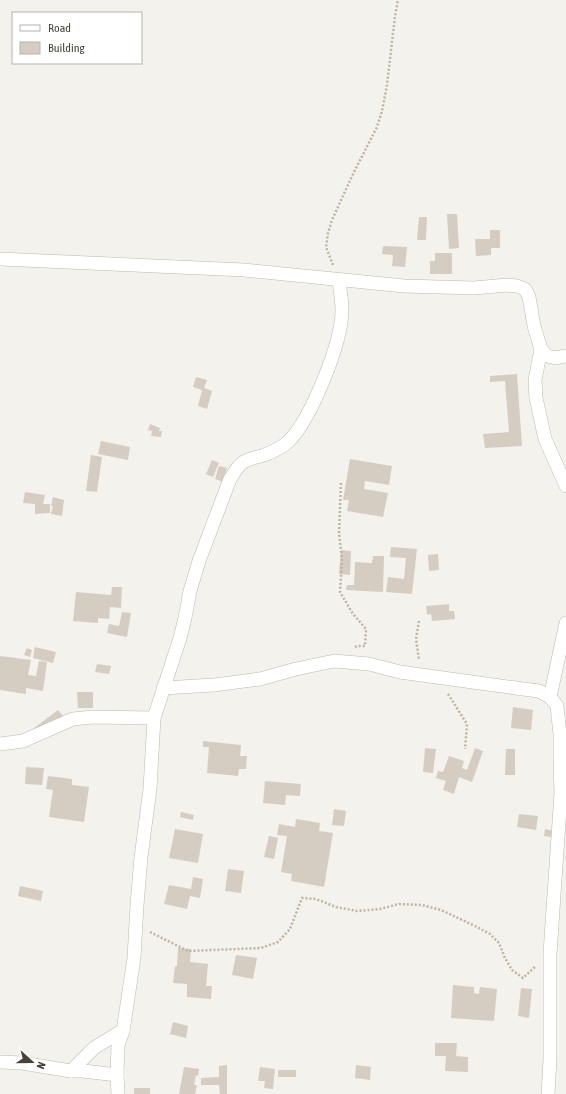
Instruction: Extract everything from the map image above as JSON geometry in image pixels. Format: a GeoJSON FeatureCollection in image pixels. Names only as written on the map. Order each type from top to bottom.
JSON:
{"type":"FeatureCollection","features":[{"type":"Feature","properties":{"kind":"street"},"geometry":{"type":"LineString","coordinates":[[0,259],[244,270],[404,286],[474,288],[512,285],[525,289],[529,297],[534,326],[541,349],[547,356],[555,358],[566,356]]}},
{"type":"Feature","properties":{"kind":"street"},"geometry":{"type":"LineString","coordinates":[[118,1094],[118,1045],[123,1031],[134,958],[141,857],[150,789],[154,718],[180,638],[190,591],[199,561],[230,479],[242,463],[278,449],[288,442],[298,430],[319,391],[338,340],[342,311],[339,280]]}},
{"type":"Feature","properties":{"kind":"street"},"geometry":{"type":"LineString","coordinates":[[541,349],[535,380],[536,398],[545,439],[566,486]]}},
{"type":"Feature","properties":{"kind":"street"},"geometry":{"type":"LineString","coordinates":[[550,697],[566,623]]}},
{"type":"Feature","properties":{"kind":"street"},"geometry":{"type":"LineString","coordinates":[[163,688],[214,685],[260,679],[296,669],[334,661],[369,664],[400,672],[538,691],[550,697],[557,706],[560,734],[562,793],[550,953],[550,1059],[548,1094]]}},
{"type":"Feature","properties":{"kind":"street"},"geometry":{"type":"LineString","coordinates":[[0,744],[23,742],[73,719],[93,717],[154,718]]}},
{"type":"Feature","properties":{"kind":"street"},"geometry":{"type":"LineString","coordinates":[[70,1071],[94,1048],[123,1031]]}},
{"type":"Feature","properties":{"kind":"street"},"geometry":{"type":"LineString","coordinates":[[0,1062],[117,1076]]}},
{"type":"Feature","properties":{"kind":"path"},"geometry":{"type":"LineString","coordinates":[[339,280],[326,246],[328,233],[339,203],[374,134],[382,111],[387,85],[398,0]]}},
{"type":"Feature","properties":{"kind":"path"},"geometry":{"type":"LineString","coordinates":[[334,661],[357,646],[365,646],[366,635],[366,629],[353,614],[340,592],[342,559],[339,534],[341,483]]}},
{"type":"Feature","properties":{"kind":"path"},"geometry":{"type":"LineString","coordinates":[[136,924],[188,950],[261,948],[278,942],[290,929],[302,898],[316,899],[336,907],[356,911],[380,909],[399,904],[422,905],[441,910],[490,934],[499,944],[512,970],[523,978],[550,953]]}},
{"type":"Feature","properties":{"kind":"building"},"geometry":{"type":"Polygon","coordinates":[[[447,214],[457,214],[459,248],[449,249],[447,214]]]}},
{"type":"Feature","properties":{"kind":"building"},"geometry":{"type":"Polygon","coordinates":[[[419,217],[427,217],[426,240],[417,240],[419,217]]]}},
{"type":"Feature","properties":{"kind":"building"},"geometry":{"type":"Polygon","coordinates":[[[490,230],[500,230],[500,248],[491,248],[491,255],[476,256],[475,239],[490,239],[490,230]]]}},
{"type":"Feature","properties":{"kind":"building"},"geometry":{"type":"Polygon","coordinates":[[[383,246],[407,247],[405,267],[392,266],[393,255],[382,254],[383,246]]]}},
{"type":"Feature","properties":{"kind":"building"},"geometry":{"type":"Polygon","coordinates":[[[435,253],[452,253],[452,274],[430,274],[430,261],[435,261],[435,253]]]}},
{"type":"Feature","properties":{"kind":"building"},"geometry":{"type":"Polygon","coordinates":[[[517,374],[522,446],[485,448],[483,434],[509,432],[505,381],[490,382],[490,376],[517,374]]]}},
{"type":"Feature","properties":{"kind":"building"},"geometry":{"type":"Polygon","coordinates":[[[196,377],[207,380],[204,388],[212,391],[207,409],[198,406],[202,390],[193,387],[196,377]]]}},
{"type":"Feature","properties":{"kind":"building"},"geometry":{"type":"Polygon","coordinates":[[[150,424],[160,428],[159,431],[162,431],[161,437],[151,436],[152,431],[148,430],[150,424]]]}},
{"type":"Feature","properties":{"kind":"building"},"geometry":{"type":"Polygon","coordinates":[[[101,441],[130,447],[128,460],[98,454],[101,441]]]}},
{"type":"Feature","properties":{"kind":"building"},"geometry":{"type":"Polygon","coordinates":[[[91,455],[102,457],[97,492],[86,491],[91,455]]]}},
{"type":"Feature","properties":{"kind":"building"},"geometry":{"type":"Polygon","coordinates":[[[350,459],[392,466],[389,485],[365,481],[364,489],[388,493],[383,517],[347,511],[349,500],[343,500],[350,459]]]}},
{"type":"Feature","properties":{"kind":"building"},"geometry":{"type":"Polygon","coordinates":[[[212,460],[219,463],[213,477],[206,474],[212,460]]]}},
{"type":"Feature","properties":{"kind":"building"},"geometry":{"type":"Polygon","coordinates":[[[219,466],[227,468],[223,482],[215,479],[219,466]]]}},
{"type":"Feature","properties":{"kind":"building"},"geometry":{"type":"Polygon","coordinates":[[[25,492],[45,495],[43,504],[50,504],[50,513],[35,514],[35,504],[23,503],[25,492]]]}},
{"type":"Feature","properties":{"kind":"building"},"geometry":{"type":"Polygon","coordinates":[[[53,497],[64,500],[62,516],[51,514],[53,497]]]}},
{"type":"Feature","properties":{"kind":"building"},"geometry":{"type":"Polygon","coordinates":[[[391,547],[417,549],[412,594],[386,592],[388,577],[404,579],[406,558],[390,557],[391,547]]]}},
{"type":"Feature","properties":{"kind":"building"},"geometry":{"type":"Polygon","coordinates":[[[341,550],[351,551],[350,575],[339,574],[341,550]]]}},
{"type":"Feature","properties":{"kind":"building"},"geometry":{"type":"Polygon","coordinates":[[[438,554],[439,570],[429,571],[428,555],[438,554]]]}},
{"type":"Feature","properties":{"kind":"building"},"geometry":{"type":"Polygon","coordinates":[[[373,556],[384,556],[383,592],[346,590],[347,585],[354,585],[355,562],[372,563],[373,556]]]}},
{"type":"Feature","properties":{"kind":"building"},"geometry":{"type":"Polygon","coordinates":[[[112,587],[122,587],[121,608],[110,607],[109,619],[98,618],[98,623],[73,621],[76,592],[111,595],[112,587]]]}},
{"type":"Feature","properties":{"kind":"building"},"geometry":{"type":"Polygon","coordinates":[[[449,604],[449,611],[454,611],[455,619],[432,621],[431,614],[427,615],[426,606],[449,604]]]}},
{"type":"Feature","properties":{"kind":"building"},"geometry":{"type":"Polygon","coordinates":[[[122,612],[131,613],[127,637],[107,633],[109,624],[119,626],[122,612]]]}},
{"type":"Feature","properties":{"kind":"building"},"geometry":{"type":"Polygon","coordinates":[[[35,647],[56,652],[53,663],[33,658],[35,647]]]}},
{"type":"Feature","properties":{"kind":"building"},"geometry":{"type":"Polygon","coordinates":[[[27,648],[32,650],[30,657],[24,655],[27,648]]]}},
{"type":"Feature","properties":{"kind":"building"},"geometry":{"type":"Polygon","coordinates":[[[0,656],[31,660],[28,675],[36,676],[39,661],[47,662],[43,691],[26,688],[26,694],[0,690],[0,656]]]}},
{"type":"Feature","properties":{"kind":"building"},"geometry":{"type":"Polygon","coordinates":[[[97,664],[111,666],[109,674],[95,672],[97,664]]]}},
{"type":"Feature","properties":{"kind":"building"},"geometry":{"type":"Polygon","coordinates":[[[77,692],[93,692],[93,708],[78,708],[77,692]]]}},
{"type":"Feature","properties":{"kind":"building"},"geometry":{"type":"Polygon","coordinates":[[[513,707],[533,710],[531,730],[511,728],[513,707]]]}},
{"type":"Feature","properties":{"kind":"building"},"geometry":{"type":"Polygon","coordinates":[[[58,710],[67,721],[38,735],[33,729],[58,710]]]}},
{"type":"Feature","properties":{"kind":"building"},"geometry":{"type":"Polygon","coordinates":[[[203,741],[241,745],[240,756],[247,756],[246,769],[239,769],[238,776],[207,773],[209,747],[203,747],[203,741]]]}},
{"type":"Feature","properties":{"kind":"building"},"geometry":{"type":"Polygon","coordinates":[[[425,748],[436,749],[433,773],[423,772],[425,748]]]}},
{"type":"Feature","properties":{"kind":"building"},"geometry":{"type":"Polygon","coordinates":[[[475,748],[483,751],[472,782],[459,777],[454,794],[443,790],[446,781],[436,778],[438,771],[443,772],[449,756],[464,761],[462,768],[467,770],[475,748]]]}},
{"type":"Feature","properties":{"kind":"building"},"geometry":{"type":"Polygon","coordinates":[[[506,749],[515,749],[515,775],[505,775],[506,749]]]}},
{"type":"Feature","properties":{"kind":"building"},"geometry":{"type":"Polygon","coordinates":[[[26,767],[44,768],[42,785],[25,784],[26,767]]]}},
{"type":"Feature","properties":{"kind":"building"},"geometry":{"type":"Polygon","coordinates":[[[48,776],[72,779],[72,785],[89,787],[84,822],[49,817],[53,790],[46,789],[48,776]]]}},
{"type":"Feature","properties":{"kind":"building"},"geometry":{"type":"Polygon","coordinates":[[[265,781],[301,784],[300,796],[286,795],[285,805],[263,803],[265,781]]]}},
{"type":"Feature","properties":{"kind":"building"},"geometry":{"type":"Polygon","coordinates":[[[334,809],[346,811],[344,826],[332,825],[334,809]]]}},
{"type":"Feature","properties":{"kind":"building"},"geometry":{"type":"Polygon","coordinates":[[[181,812],[194,815],[193,820],[180,817],[181,812]]]}},
{"type":"Feature","properties":{"kind":"building"},"geometry":{"type":"Polygon","coordinates":[[[519,814],[538,816],[536,830],[517,827],[519,814]]]}},
{"type":"Feature","properties":{"kind":"building"},"geometry":{"type":"Polygon","coordinates":[[[296,819],[320,823],[319,831],[333,833],[324,887],[291,881],[292,874],[281,872],[287,836],[277,835],[279,824],[295,827],[296,819]]]}},
{"type":"Feature","properties":{"kind":"building"},"geometry":{"type":"Polygon","coordinates":[[[175,829],[203,834],[198,863],[169,858],[175,829]]]}},
{"type":"Feature","properties":{"kind":"building"},"geometry":{"type":"Polygon","coordinates":[[[545,829],[558,832],[557,838],[544,836],[545,829]]]}},
{"type":"Feature","properties":{"kind":"building"},"geometry":{"type":"Polygon","coordinates":[[[269,836],[278,838],[274,859],[264,857],[269,836]]]}},
{"type":"Feature","properties":{"kind":"building"},"geometry":{"type":"Polygon","coordinates":[[[228,869],[244,871],[241,893],[225,891],[228,869]]]}},
{"type":"Feature","properties":{"kind":"building"},"geometry":{"type":"Polygon","coordinates":[[[193,877],[203,879],[200,898],[190,896],[187,909],[164,904],[169,885],[191,889],[193,877]]]}},
{"type":"Feature","properties":{"kind":"building"},"geometry":{"type":"Polygon","coordinates":[[[20,886],[43,891],[41,901],[18,896],[20,886]]]}},
{"type":"Feature","properties":{"kind":"building"},"geometry":{"type":"Polygon","coordinates":[[[178,948],[191,949],[190,962],[208,964],[206,986],[212,986],[211,999],[187,997],[187,984],[173,983],[175,966],[177,966],[178,948]]]}},
{"type":"Feature","properties":{"kind":"building"},"geometry":{"type":"Polygon","coordinates":[[[236,955],[257,958],[253,979],[232,975],[236,955]]]}},
{"type":"Feature","properties":{"kind":"building"},"geometry":{"type":"Polygon","coordinates":[[[453,985],[474,987],[474,993],[479,994],[480,987],[497,989],[494,1021],[451,1018],[453,985]]]}},
{"type":"Feature","properties":{"kind":"building"},"geometry":{"type":"Polygon","coordinates":[[[521,988],[532,989],[529,1018],[518,1016],[521,988]]]}},
{"type":"Feature","properties":{"kind":"building"},"geometry":{"type":"Polygon","coordinates":[[[173,1022],[188,1026],[186,1038],[170,1034],[173,1022]]]}},
{"type":"Feature","properties":{"kind":"building"},"geometry":{"type":"Polygon","coordinates":[[[435,1043],[457,1043],[456,1056],[468,1057],[468,1072],[445,1071],[446,1056],[435,1056],[435,1043]]]}},
{"type":"Feature","properties":{"kind":"building"},"geometry":{"type":"Polygon","coordinates":[[[227,1065],[227,1094],[220,1094],[219,1085],[201,1085],[201,1078],[219,1077],[219,1066],[227,1065]]]}},
{"type":"Feature","properties":{"kind":"building"},"geometry":{"type":"Polygon","coordinates":[[[356,1065],[371,1067],[370,1080],[355,1078],[356,1065]]]}},
{"type":"Feature","properties":{"kind":"building"},"geometry":{"type":"Polygon","coordinates":[[[184,1067],[199,1069],[194,1085],[197,1085],[195,1094],[179,1094],[184,1067]]]}},
{"type":"Feature","properties":{"kind":"building"},"geometry":{"type":"Polygon","coordinates":[[[260,1067],[275,1069],[273,1089],[264,1088],[265,1081],[258,1081],[260,1067]]]}},
{"type":"Feature","properties":{"kind":"building"},"geometry":{"type":"Polygon","coordinates":[[[278,1070],[296,1070],[296,1077],[278,1077],[278,1070]]]}},
{"type":"Feature","properties":{"kind":"building"},"geometry":{"type":"Polygon","coordinates":[[[134,1088],[150,1088],[150,1094],[134,1094],[134,1088]]]}}]}
